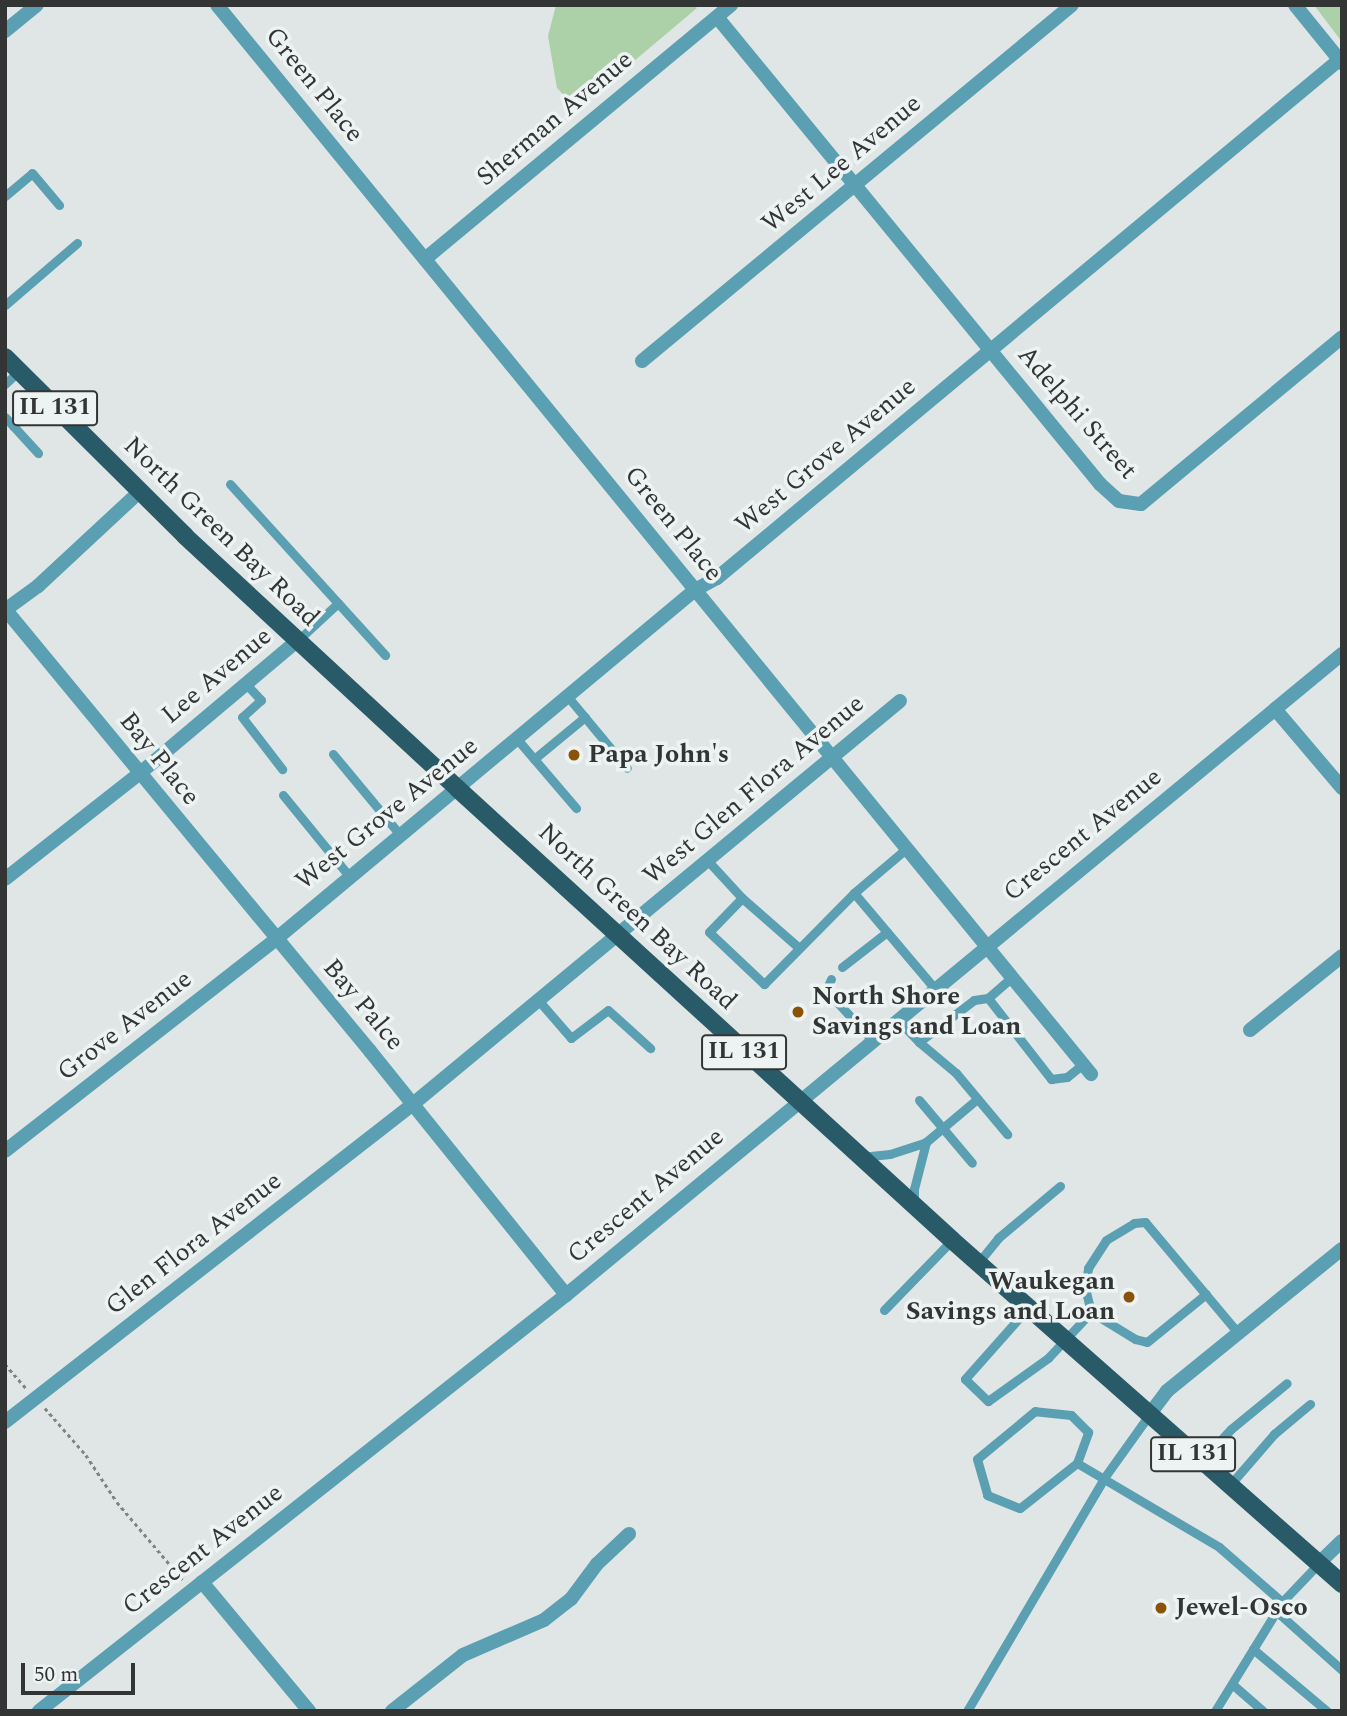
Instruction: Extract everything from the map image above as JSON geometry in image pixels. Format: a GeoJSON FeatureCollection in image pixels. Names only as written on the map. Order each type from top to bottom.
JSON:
{"type":"FeatureCollection","features":[{"type":"Feature","properties":{"kind":"main road","name":"North Green Bay Road"},"geometry":{"type":"LineString","coordinates":[[5,357],[139,492],[457,789],[914,1206],[1342,1584]]}},
{"type":"Feature","properties":{"kind":"street"},"geometry":{"type":"LineString","coordinates":[[5,31],[37,5]]}},
{"type":"Feature","properties":{"kind":"street","name":"Green Place"},"geometry":{"type":"LineString","coordinates":[[217,5],[1087,1069]]}},
{"type":"Feature","properties":{"kind":"street","name":"Sherman Avenue"},"geometry":{"type":"LineString","coordinates":[[425,258],[731,5]]}},
{"type":"Feature","properties":{"kind":"street","name":"West Lee Avenue"},"geometry":{"type":"LineString","coordinates":[[642,361],[1072,5]]}},
{"type":"Feature","properties":{"kind":"street"},"geometry":{"type":"LineString","coordinates":[[1295,5],[1340,61]]}},
{"type":"Feature","properties":{"kind":"street","name":"Adelphi Street"},"geometry":{"type":"LineString","coordinates":[[717,17],[1100,484],[1119,501],[1141,504],[1342,337]]}},
{"type":"Feature","properties":{"kind":"street","name":"West Grove Avenue"},"geometry":{"type":"LineString","coordinates":[[275,939],[695,590],[717,578],[1340,61]]}},
{"type":"Feature","properties":{"kind":"street"},"geometry":{"type":"LineString","coordinates":[[5,609],[38,586],[139,492]]}},
{"type":"Feature","properties":{"kind":"street","name":"Bay Place"},"geometry":{"type":"LineString","coordinates":[[5,609],[275,939]]}},
{"type":"Feature","properties":{"kind":"street","name":"Lee Avenue"},"geometry":{"type":"LineString","coordinates":[[5,879],[139,774],[297,641]]}},
{"type":"Feature","properties":{"kind":"street","name":"Crescent Avenue"},"geometry":{"type":"LineString","coordinates":[[39,1711],[566,1295],[1342,654]]}},
{"type":"Feature","properties":{"kind":"street","name":"West Glen Flora Avenue"},"geometry":{"type":"LineString","coordinates":[[413,1104],[900,701]]}},
{"type":"Feature","properties":{"kind":"street"},"geometry":{"type":"LineString","coordinates":[[1275,709],[1342,788]]}},
{"type":"Feature","properties":{"kind":"street","name":"Bay Palce"},"geometry":{"type":"LineString","coordinates":[[275,939],[413,1104]]}},
{"type":"Feature","properties":{"kind":"street","name":"Grove Avenue"},"geometry":{"type":"LineString","coordinates":[[5,1152],[275,939]]}},
{"type":"Feature","properties":{"kind":"street"},"geometry":{"type":"LineString","coordinates":[[1250,1030],[1342,956]]}},
{"type":"Feature","properties":{"kind":"street"},"geometry":{"type":"LineString","coordinates":[[413,1104],[566,1295]]}},
{"type":"Feature","properties":{"kind":"street","name":"Glen Flora Avenue"},"geometry":{"type":"LineString","coordinates":[[5,1422],[413,1104]]}},
{"type":"Feature","properties":{"kind":"street"},"geometry":{"type":"LineString","coordinates":[[1149,1415],[1167,1391],[1342,1249]]}},
{"type":"Feature","properties":{"kind":"street"},"geometry":{"type":"LineString","coordinates":[[392,1711],[463,1655],[544,1620],[571,1599],[597,1564],[629,1534]]}},
{"type":"Feature","properties":{"kind":"street"},"geometry":{"type":"LineString","coordinates":[[1318,1564],[1342,1542]]}},
{"type":"Feature","properties":{"kind":"street"},"geometry":{"type":"LineString","coordinates":[[197,1586],[309,1711]]}},
{"type":"Feature","properties":{"kind":"lane"},"geometry":{"type":"LineString","coordinates":[[5,196],[32,173],[59,205]]}},
{"type":"Feature","properties":{"kind":"lane"},"geometry":{"type":"LineString","coordinates":[[7,300],[77,243]]}},
{"type":"Feature","properties":{"kind":"lane"},"geometry":{"type":"LineString","coordinates":[[5,384],[19,371]]}},
{"type":"Feature","properties":{"kind":"lane"},"geometry":{"type":"LineString","coordinates":[[13,426],[44,397]]}},
{"type":"Feature","properties":{"kind":"lane"},"geometry":{"type":"LineString","coordinates":[[5,417],[38,453]]}},
{"type":"Feature","properties":{"kind":"lane"},"geometry":{"type":"LineString","coordinates":[[230,484],[385,655]]}},
{"type":"Feature","properties":{"kind":"lane"},"geometry":{"type":"LineString","coordinates":[[297,641],[338,603]]}},
{"type":"Feature","properties":{"kind":"lane"},"geometry":{"type":"LineString","coordinates":[[246,684],[261,700],[242,717],[282,769]]}},
{"type":"Feature","properties":{"kind":"lane"},"geometry":{"type":"LineString","coordinates":[[568,697],[627,768]]}},
{"type":"Feature","properties":{"kind":"lane"},"geometry":{"type":"LineString","coordinates":[[534,759],[585,717]]}},
{"type":"Feature","properties":{"kind":"lane"},"geometry":{"type":"LineString","coordinates":[[517,739],[576,808]]}},
{"type":"Feature","properties":{"kind":"lane"},"geometry":{"type":"LineString","coordinates":[[333,754],[401,836]]}},
{"type":"Feature","properties":{"kind":"lane"},"geometry":{"type":"LineString","coordinates":[[284,795],[349,877]]}},
{"type":"Feature","properties":{"kind":"lane"},"geometry":{"type":"LineString","coordinates":[[742,898],[709,932],[764,984],[854,893],[907,848]]}},
{"type":"Feature","properties":{"kind":"lane"},"geometry":{"type":"LineString","coordinates":[[708,861],[742,898],[798,947]]}},
{"type":"Feature","properties":{"kind":"lane"},"geometry":{"type":"LineString","coordinates":[[854,893],[935,989]]}},
{"type":"Feature","properties":{"kind":"lane"},"geometry":{"type":"LineString","coordinates":[[842,967],[887,932]]}},
{"type":"Feature","properties":{"kind":"lane"},"geometry":{"type":"LineString","coordinates":[[919,1042],[974,1000],[988,998],[1012,977]]}},
{"type":"Feature","properties":{"kind":"lane"},"geometry":{"type":"LineString","coordinates":[[831,979],[826,990],[872,1041]]}},
{"type":"Feature","properties":{"kind":"lane"},"geometry":{"type":"LineString","coordinates":[[988,998],[1051,1079],[1067,1077],[1087,1069]]}},
{"type":"Feature","properties":{"kind":"lane"},"geometry":{"type":"LineString","coordinates":[[539,1001],[571,1038],[608,1010],[650,1048]]}},
{"type":"Feature","properties":{"kind":"lane"},"geometry":{"type":"LineString","coordinates":[[897,1019],[919,1042],[956,1073],[1007,1134]]}},
{"type":"Feature","properties":{"kind":"lane"},"geometry":{"type":"LineString","coordinates":[[860,1157],[890,1154],[926,1142],[977,1099]]}},
{"type":"Feature","properties":{"kind":"lane"},"geometry":{"type":"LineString","coordinates":[[919,1100],[972,1163]]}},
{"type":"Feature","properties":{"kind":"lane"},"geometry":{"type":"LineString","coordinates":[[914,1206],[916,1179],[926,1142]]}},
{"type":"Feature","properties":{"kind":"lane"},"geometry":{"type":"LineString","coordinates":[[978,1263],[998,1238],[1060,1186]]}},
{"type":"Feature","properties":{"kind":"lane"},"geometry":{"type":"LineString","coordinates":[[1206,1294],[1147,1342],[1135,1339],[1091,1312],[1085,1288],[1088,1268],[1096,1253],[1119,1230],[1134,1223],[1146,1222],[1206,1294],[1238,1333]]}},
{"type":"Feature","properties":{"kind":"lane"},"geometry":{"type":"LineString","coordinates":[[884,1310],[952,1240]]}},
{"type":"Feature","properties":{"kind":"lane"},"geometry":{"type":"LineString","coordinates":[[1028,1308],[965,1379],[988,1401],[1048,1359],[1091,1312]]}},
{"type":"Feature","properties":{"kind":"lane"},"geometry":{"type":"LineString","coordinates":[[1201,1461],[1231,1429],[1287,1383]]}},
{"type":"Feature","properties":{"kind":"lane"},"geometry":{"type":"LineString","coordinates":[[1229,1486],[1274,1434],[1310,1404]]}},
{"type":"Feature","properties":{"kind":"lane"},"geometry":{"type":"LineString","coordinates":[[1035,1410],[1071,1415],[1088,1432],[1077,1463],[1020,1508],[987,1495],[977,1459],[1035,1410]]}},
{"type":"Feature","properties":{"kind":"lane"},"geometry":{"type":"LineString","coordinates":[[967,1711],[1104,1478],[1149,1415]]}},
{"type":"Feature","properties":{"kind":"lane"},"geometry":{"type":"LineString","coordinates":[[1077,1463],[1219,1547],[1342,1670]]}},
{"type":"Feature","properties":{"kind":"lane"},"geometry":{"type":"LineString","coordinates":[[1215,1711],[1279,1607],[1318,1564]]}},
{"type":"Feature","properties":{"kind":"lane"},"geometry":{"type":"LineString","coordinates":[[1253,1649],[1327,1711]]}},
{"type":"Feature","properties":{"kind":"lane"},"geometry":{"type":"LineString","coordinates":[[1232,1684],[1263,1711]]}},
{"type":"Feature","properties":{"kind":"path"},"geometry":{"type":"LineString","coordinates":[[5,1364],[86,1455],[117,1502],[197,1586]]}},
{"type":"Feature","properties":{"kind":"green space"},"geometry":{"type":"Polygon","coordinates":[[[556,5],[693,5],[697,8],[577,109],[557,88],[548,36],[556,5]]]}},
{"type":"Feature","properties":{"kind":"green space"},"geometry":{"type":"Polygon","coordinates":[[[1314,5],[1342,5],[1342,42],[1314,5]]]}},
{"type":"Feature","properties":{"kind":"place","name":"Papa John's"},"geometry":{"type":"Point","coordinates":[574,755]}},
{"type":"Feature","properties":{"kind":"place","name":"North Shore Savings and Loan"},"geometry":{"type":"Point","coordinates":[798,1012]}},
{"type":"Feature","properties":{"kind":"place","name":"Waukegan Savings and Loan"},"geometry":{"type":"Point","coordinates":[1129,1297]}},
{"type":"Feature","properties":{"kind":"place","name":"Jewel-Osco"},"geometry":{"type":"Point","coordinates":[1161,1608]}}]}
